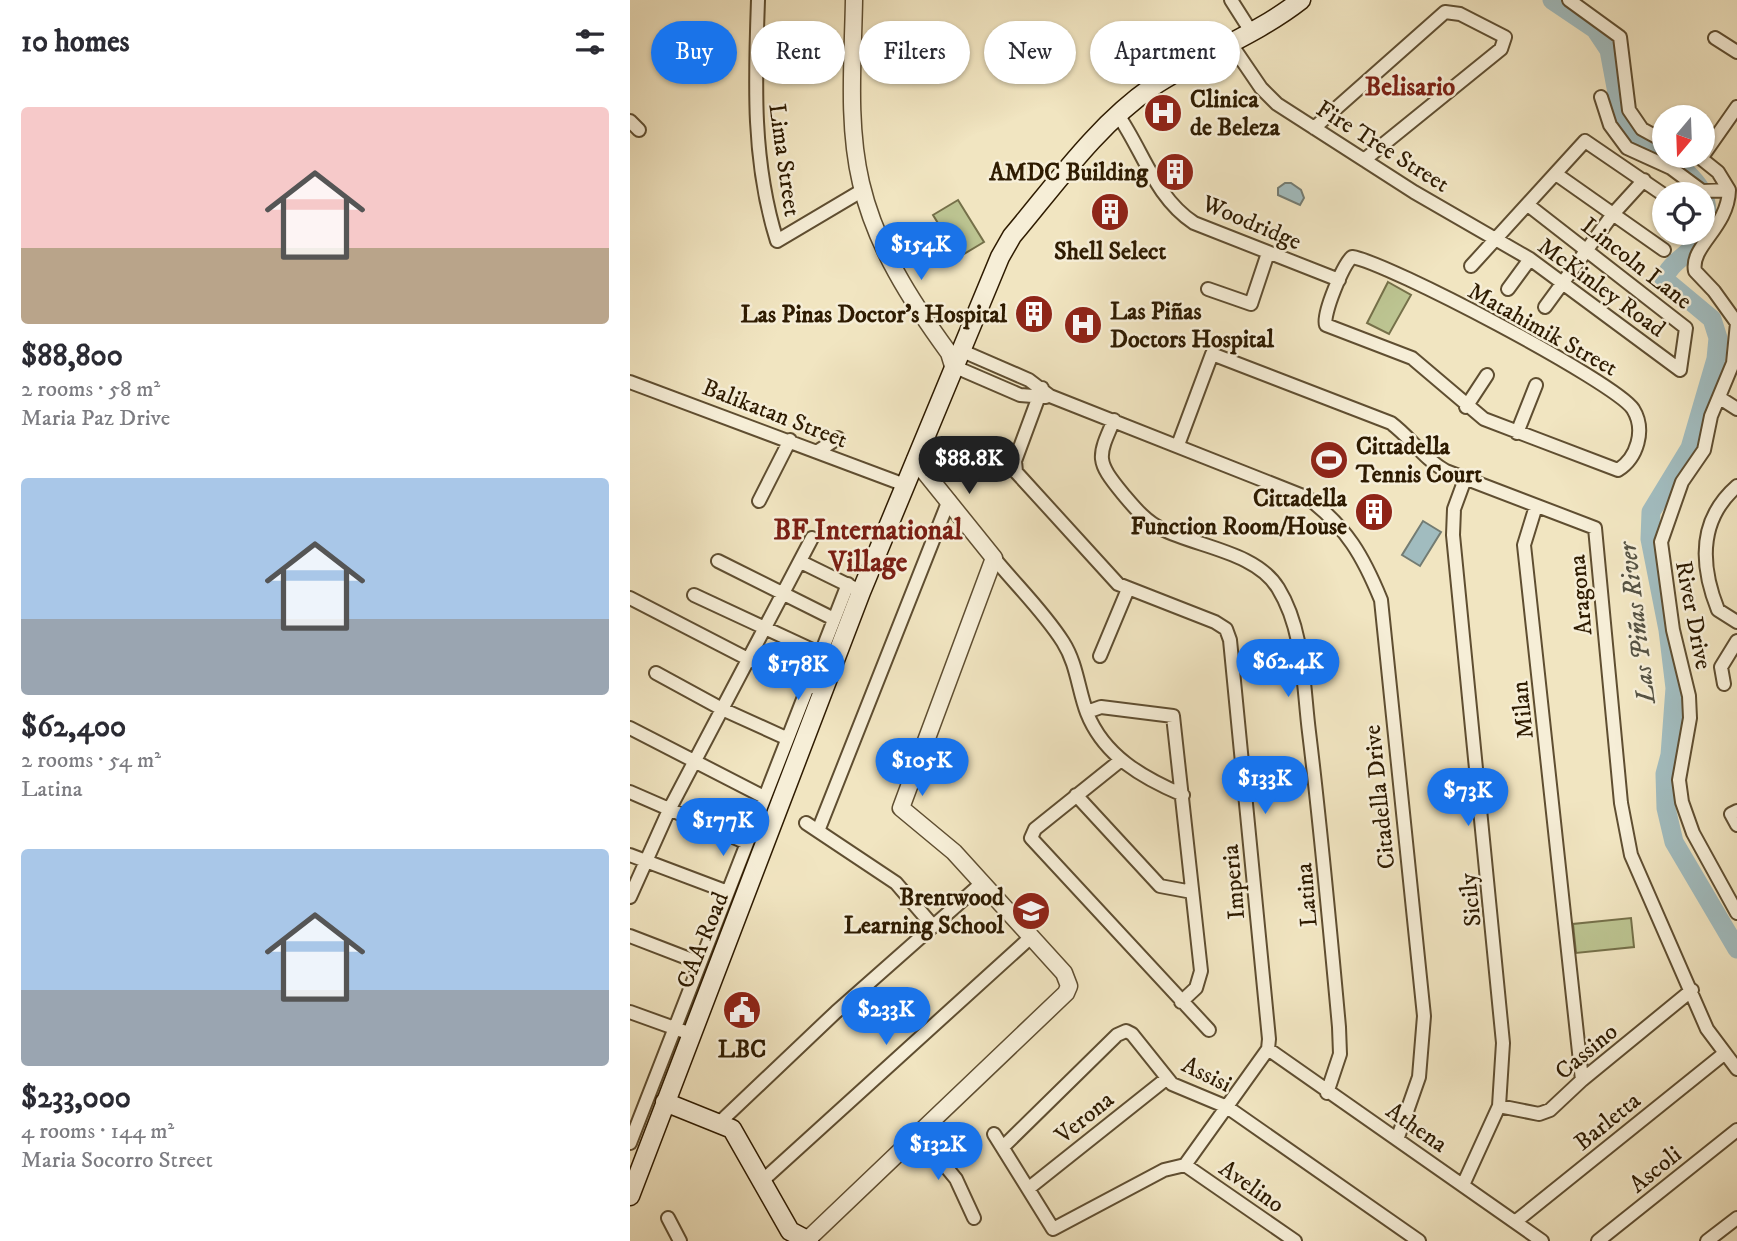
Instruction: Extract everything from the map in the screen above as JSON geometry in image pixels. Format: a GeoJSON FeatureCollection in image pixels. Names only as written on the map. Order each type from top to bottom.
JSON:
{"type":"FeatureCollection","features":[{"type":"Feature","properties":{"kind":"main road","name":"CAA Road"},"geometry":{"type":"LineString","coordinates":[[1240,39],[1301,0]]}},
{"type":"Feature","properties":{"kind":"main road","name":"CAA Road"},"geometry":{"type":"LineString","coordinates":[[630,1196],[816,688],[855,588],[905,485],[954,357],[1012,236],[1118,115],[1158,84]]}},
{"type":"Feature","properties":{"kind":"main road"},"geometry":{"type":"LineString","coordinates":[[664,1102],[720,1122],[736,1134],[790,1231],[808,1240]]}},
{"type":"Feature","properties":{"kind":"street","name":"Lima Street"},"geometry":{"type":"LineString","coordinates":[[758,0],[756,127],[760,170],[777,241],[863,190]]}},
{"type":"Feature","properties":{"kind":"street"},"geometry":{"type":"LineString","coordinates":[[854,0],[853,110],[863,190],[900,284],[954,357]]}},
{"type":"Feature","properties":{"kind":"street"},"geometry":{"type":"LineString","coordinates":[[1231,0],[1252,33]]}},
{"type":"Feature","properties":{"kind":"street"},"geometry":{"type":"LineString","coordinates":[[1569,0],[1620,37],[1629,110],[1642,129],[1652,134]]}},
{"type":"Feature","properties":{"kind":"street"},"geometry":{"type":"LineString","coordinates":[[1314,128],[1445,12],[1460,14],[1501,33],[1506,41],[1501,49],[1364,160]]}},
{"type":"Feature","properties":{"kind":"street"},"geometry":{"type":"LineString","coordinates":[[1715,38],[1737,52]]}},
{"type":"Feature","properties":{"kind":"street","name":"Fire Tree Street"},"geometry":{"type":"LineString","coordinates":[[1240,57],[1269,97],[1364,160],[1497,240]]}},
{"type":"Feature","properties":{"kind":"street"},"geometry":{"type":"LineString","coordinates":[[1601,97],[1610,125],[1627,148],[1671,168],[1702,191],[1726,191],[1718,172],[1713,168]]}},
{"type":"Feature","properties":{"kind":"street"},"geometry":{"type":"LineString","coordinates":[[1715,137],[1737,107]]}},
{"type":"Feature","properties":{"kind":"street","name":"Woodridge"},"geometry":{"type":"LineString","coordinates":[[1118,115],[1137,143],[1158,188],[1174,209],[1195,223],[1339,280]]}},
{"type":"Feature","properties":{"kind":"street"},"geometry":{"type":"LineString","coordinates":[[1471,266],[1585,141],[1652,186]]}},
{"type":"Feature","properties":{"kind":"street"},"geometry":{"type":"LineString","coordinates":[[1556,174],[1664,250]]}},
{"type":"Feature","properties":{"kind":"street"},"geometry":{"type":"LineString","coordinates":[[1545,307],[1614,214],[1644,180]]}},
{"type":"Feature","properties":{"kind":"street","name":"River Drive"},"geometry":{"type":"LineString","coordinates":[[1726,191],[1725,215],[1702,245],[1694,263],[1695,271],[1714,291],[1737,323],[1733,363],[1711,416],[1704,450],[1682,482],[1671,507],[1661,555],[1675,641],[1689,696],[1690,718],[1679,780],[1686,819],[1737,913]]}},
{"type":"Feature","properties":{"kind":"street","name":"Lincoln Lane"},"geometry":{"type":"LineString","coordinates":[[1528,205],[1686,328],[1680,370]]}},
{"type":"Feature","properties":{"kind":"street","name":"McKinley Road"},"geometry":{"type":"LineString","coordinates":[[1497,240],[1530,259],[1680,370]]}},
{"type":"Feature","properties":{"kind":"street"},"geometry":{"type":"LineString","coordinates":[[1208,289],[1251,304],[1268,253]]}},
{"type":"Feature","properties":{"kind":"street","name":"Matahimik Street"},"geometry":{"type":"LineString","coordinates":[[1352,257],[1365,261],[1594,377],[1634,412],[1638,444],[1630,462],[1618,470],[1517,433],[1466,407],[1412,358],[1326,326],[1324,319],[1339,280],[1347,261],[1352,257]]}},
{"type":"Feature","properties":{"kind":"street"},"geometry":{"type":"LineString","coordinates":[[1508,289],[1530,259]]}},
{"type":"Feature","properties":{"kind":"street","name":"Aragona"},"geometry":{"type":"LineString","coordinates":[[1178,445],[1212,354],[1391,423],[1410,437],[1434,464],[1465,479],[1595,528],[1621,803],[1631,855],[1707,1029],[1737,1069]]}},
{"type":"Feature","properties":{"kind":"street","name":"Citadella Drive"},"geometry":{"type":"LineString","coordinates":[[954,357],[1008,372],[1044,394],[1308,498],[1336,519],[1366,565],[1381,600],[1424,1016],[1419,1077],[1398,1137]]}},
{"type":"Feature","properties":{"kind":"street","name":"Citadella Drive"},"geometry":{"type":"LineString","coordinates":[[954,357],[1001,387],[1044,394]]}},
{"type":"Feature","properties":{"kind":"street"},"geometry":{"type":"LineString","coordinates":[[1001,387],[1008,372]]}},
{"type":"Feature","properties":{"kind":"street"},"geometry":{"type":"LineString","coordinates":[[1466,407],[1486,375]]}},
{"type":"Feature","properties":{"kind":"street","name":"Balikatan Street"},"geometry":{"type":"LineString","coordinates":[[630,382],[905,485]]}},
{"type":"Feature","properties":{"kind":"street"},"geometry":{"type":"LineString","coordinates":[[1517,433],[1536,385]]}},
{"type":"Feature","properties":{"kind":"street","name":"Imperia"},"geometry":{"type":"LineString","coordinates":[[1044,394],[1015,461],[1016,472],[1106,574],[1128,589],[1215,622],[1226,629],[1230,640],[1268,1049]]}},
{"type":"Feature","properties":{"kind":"street"},"geometry":{"type":"LineString","coordinates":[[1723,400],[1737,409]]}},
{"type":"Feature","properties":{"kind":"street","name":"Latina"},"geometry":{"type":"LineString","coordinates":[[1114,420],[1100,452],[1100,462],[1132,505],[1164,530],[1252,565],[1273,580],[1287,602],[1297,635],[1301,663],[1321,828],[1339,1027],[1340,1054],[1327,1093]]}},
{"type":"Feature","properties":{"kind":"street"},"geometry":{"type":"LineString","coordinates":[[818,451],[838,438]]}},
{"type":"Feature","properties":{"kind":"street"},"geometry":{"type":"LineString","coordinates":[[759,501],[790,440]]}},
{"type":"Feature","properties":{"kind":"street"},"geometry":{"type":"LineString","coordinates":[[915,460],[1063,642],[1079,681],[1087,712],[1098,735],[1139,775],[1183,795]]}},
{"type":"Feature","properties":{"kind":"street","name":"Sicily"},"geometry":{"type":"LineString","coordinates":[[1463,1185],[1499,1106],[1503,1066],[1502,1008],[1453,535],[1454,509],[1465,479]]}},
{"type":"Feature","properties":{"kind":"street"},"geometry":{"type":"LineString","coordinates":[[1737,486],[1715,512],[1704,560],[1718,610],[1737,622]]}},
{"type":"Feature","properties":{"kind":"street"},"geometry":{"type":"LineString","coordinates":[[818,831],[948,500]]}},
{"type":"Feature","properties":{"kind":"street","name":"Milan"},"geometry":{"type":"LineString","coordinates":[[1536,506],[1524,545],[1582,1080]]}},
{"type":"Feature","properties":{"kind":"street"},"geometry":{"type":"LineString","coordinates":[[630,897],[669,810],[812,538]]}},
{"type":"Feature","properties":{"kind":"street"},"geometry":{"type":"LineString","coordinates":[[808,1240],[1068,991],[1064,973],[935,833],[903,812],[900,804],[994,558]]}},
{"type":"Feature","properties":{"kind":"street"},"geometry":{"type":"LineString","coordinates":[[718,561],[834,619]]}},
{"type":"Feature","properties":{"kind":"street"},"geometry":{"type":"LineString","coordinates":[[630,1143],[786,738],[816,688],[821,654],[834,619],[855,588],[800,562]]}},
{"type":"Feature","properties":{"kind":"street"},"geometry":{"type":"LineString","coordinates":[[1100,656],[1128,589]]}},
{"type":"Feature","properties":{"kind":"street"},"geometry":{"type":"LineString","coordinates":[[694,595],[821,654]]}},
{"type":"Feature","properties":{"kind":"street"},"geometry":{"type":"LineString","coordinates":[[630,598],[748,659],[816,688]]}},
{"type":"Feature","properties":{"kind":"street"},"geometry":{"type":"LineString","coordinates":[[1724,684],[1721,667],[1737,641]]}},
{"type":"Feature","properties":{"kind":"street"},"geometry":{"type":"LineString","coordinates":[[656,673],[722,709],[786,738]]}},
{"type":"Feature","properties":{"kind":"street"},"geometry":{"type":"LineString","coordinates":[[1087,712],[1101,707],[1173,716],[1201,971],[1196,988],[1181,1002]]}},
{"type":"Feature","properties":{"kind":"street"},"geometry":{"type":"LineString","coordinates":[[630,728],[764,797]]}},
{"type":"Feature","properties":{"kind":"street"},"geometry":{"type":"LineString","coordinates":[[1121,760],[1031,832],[1031,838],[1209,1030]]}},
{"type":"Feature","properties":{"kind":"street"},"geometry":{"type":"LineString","coordinates":[[630,792],[747,843]]}},
{"type":"Feature","properties":{"kind":"street"},"geometry":{"type":"LineString","coordinates":[[1076,795],[1160,887],[1192,892]]}},
{"type":"Feature","properties":{"kind":"street"},"geometry":{"type":"LineString","coordinates":[[806,823],[896,883],[933,926]]}},
{"type":"Feature","properties":{"kind":"street"},"geometry":{"type":"LineString","coordinates":[[630,855],[728,892]]}},
{"type":"Feature","properties":{"kind":"street"},"geometry":{"type":"LineString","coordinates":[[720,1122],[982,883]]}},
{"type":"Feature","properties":{"kind":"street"},"geometry":{"type":"LineString","coordinates":[[630,936],[700,963]]}},
{"type":"Feature","properties":{"kind":"street"},"geometry":{"type":"LineString","coordinates":[[762,1181],[1031,937]]}},
{"type":"Feature","properties":{"kind":"street","name":"Cassino"},"geometry":{"type":"LineString","coordinates":[[1499,1106],[1539,1114],[1550,1110],[1582,1080],[1692,990]]}},
{"type":"Feature","properties":{"kind":"street"},"geometry":{"type":"LineString","coordinates":[[630,1012],[691,1034]]}},
{"type":"Feature","properties":{"kind":"street","name":"Assisi"},"geometry":{"type":"LineString","coordinates":[[1004,1146],[1119,1033],[1130,1032],[1166,1079],[1227,1107],[1419,1241]]}},
{"type":"Feature","properties":{"kind":"street"},"geometry":{"type":"LineString","coordinates":[[994,1134],[1004,1146],[1053,1229],[1164,1170],[1185,1165],[1268,1049]]}},
{"type":"Feature","properties":{"kind":"street","name":"Athena"},"geometry":{"type":"LineString","coordinates":[[1268,1049],[1327,1093],[1398,1137],[1542,1241]]}},
{"type":"Feature","properties":{"kind":"street","name":"Barletta"},"geometry":{"type":"LineString","coordinates":[[1515,1222],[1725,1053]]}},
{"type":"Feature","properties":{"kind":"street","name":"Verona"},"geometry":{"type":"LineString","coordinates":[[1029,1188],[1166,1079]]}},
{"type":"Feature","properties":{"kind":"street","name":"Ascoli"},"geometry":{"type":"LineString","coordinates":[[1598,1241],[1737,1130]]}},
{"type":"Feature","properties":{"kind":"street"},"geometry":{"type":"LineString","coordinates":[[919,1134],[956,1179],[974,1218]]}},
{"type":"Feature","properties":{"kind":"street","name":"Avelino"},"geometry":{"type":"LineString","coordinates":[[1185,1165],[1295,1241]]}},
{"type":"Feature","properties":{"kind":"street"},"geometry":{"type":"LineString","coordinates":[[668,1218],[680,1241]]}},
{"type":"Feature","properties":{"kind":"street"},"geometry":{"type":"LineString","coordinates":[[1707,1241],[1737,1218]]}},
{"type":"Feature","properties":{"kind":"green space"},"geometry":{"type":"Polygon","coordinates":[[[958,200],[984,242],[959,257],[933,215],[958,200]]]}},
{"type":"Feature","properties":{"kind":"green space"},"geometry":{"type":"Polygon","coordinates":[[[1388,282],[1411,295],[1389,334],[1367,323],[1388,282]]]}},
{"type":"Feature","properties":{"kind":"green space"},"geometry":{"type":"Polygon","coordinates":[[[1631,918],[1634,947],[1576,953],[1573,924],[1631,918]]]}},
{"type":"Feature","properties":{"kind":"water"},"geometry":{"type":"Polygon","coordinates":[[[1285,183],[1291,183],[1301,190],[1304,198],[1300,205],[1278,195],[1278,188],[1285,183]]]}},
{"type":"Feature","properties":{"kind":"water"},"geometry":{"type":"Polygon","coordinates":[[[1423,521],[1441,532],[1420,566],[1402,555],[1423,521]]]}},
{"type":"Feature","properties":{"kind":"waterway"},"geometry":{"type":"LineString","coordinates":[[1552,0],[1595,29],[1609,50],[1623,125],[1635,136],[1652,145]]}},
{"type":"Feature","properties":{"kind":"waterway"},"geometry":{"type":"LineString","coordinates":[[1681,168],[1695,182]]}},
{"type":"Feature","properties":{"kind":"waterway","name":"Las Piñas River"},"geometry":{"type":"LineString","coordinates":[[1696,245],[1672,266],[1664,279],[1712,319],[1718,338],[1716,359],[1690,448],[1651,512],[1650,539],[1668,630],[1675,688],[1670,755],[1665,774],[1666,808],[1674,842],[1737,949]]}},
{"type":"Feature","properties":{"kind":"place","name":"Clinica de Beleza"},"geometry":{"type":"Point","coordinates":[1163,113]}},
{"type":"Feature","properties":{"kind":"place","name":"AMDC Building"},"geometry":{"type":"Point","coordinates":[1175,172]}},
{"type":"Feature","properties":{"kind":"place","name":"Shell Select"},"geometry":{"type":"Point","coordinates":[1110,212]}},
{"type":"Feature","properties":{"kind":"place","name":"Las Pinas Doctor's Hospital"},"geometry":{"type":"Point","coordinates":[1034,314]}},
{"type":"Feature","properties":{"kind":"place","name":"Las Piñas Doctors Hospital"},"geometry":{"type":"Point","coordinates":[1083,325]}},
{"type":"Feature","properties":{"kind":"place","name":"Cittadella Tennis Court"},"geometry":{"type":"Point","coordinates":[1329,460]}},
{"type":"Feature","properties":{"kind":"place","name":"Cittadella Function Room/House"},"geometry":{"type":"Point","coordinates":[1374,512]}},
{"type":"Feature","properties":{"kind":"place","name":"Brentwood Learning School"},"geometry":{"type":"Point","coordinates":[1031,911]}},
{"type":"Feature","properties":{"kind":"place","name":"LBC"},"geometry":{"type":"Point","coordinates":[742,1010]}},
{"type":"Feature","properties":{"kind":"district","name":"Belisario"},"geometry":{"type":"Point","coordinates":[1410,86]}},
{"type":"Feature","properties":{"kind":"district","name":"BF International Village"},"geometry":{"type":"Point","coordinates":[868,545]}}]}
